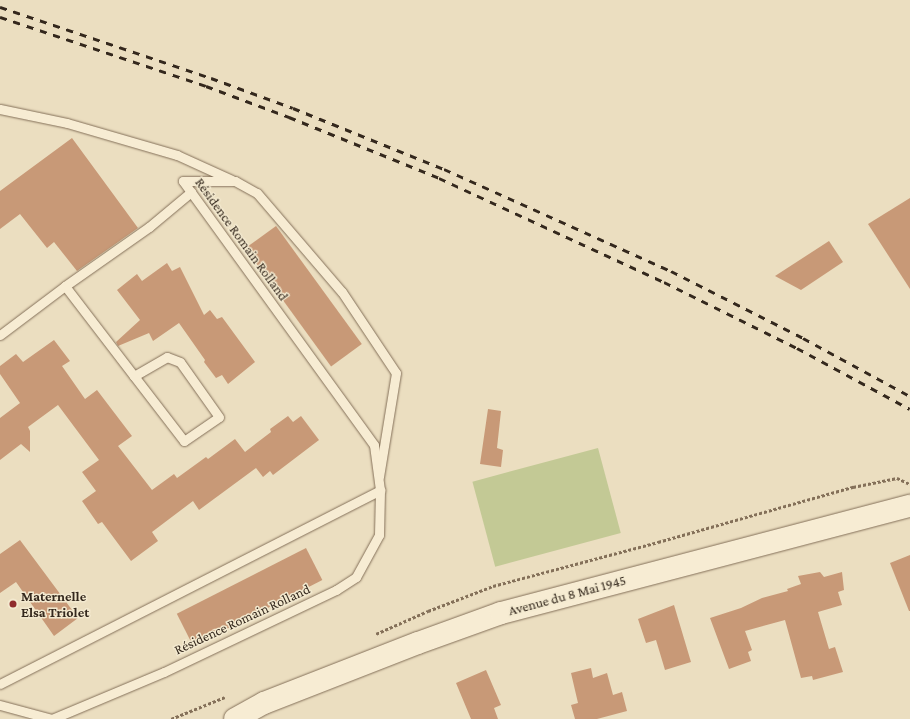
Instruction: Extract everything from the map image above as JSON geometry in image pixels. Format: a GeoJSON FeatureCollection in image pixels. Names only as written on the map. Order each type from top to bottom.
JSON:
{"type":"FeatureCollection","features":[{"type":"Feature","properties":{"kind":"street","name":"Avenue du 8 Mai 1945"},"geometry":{"type":"LineString","coordinates":[[235,719],[264,704],[418,643],[502,613],[910,506]]}},
{"type":"Feature","properties":{"kind":"lane"},"geometry":{"type":"LineString","coordinates":[[0,109],[67,123],[177,155],[235,181]]}},
{"type":"Feature","properties":{"kind":"lane","name":"Résidence Romain Rolland"},"geometry":{"type":"LineString","coordinates":[[0,705],[52,719],[164,672],[336,590],[356,577],[379,535],[380,490],[378,477],[374,445],[183,181],[235,181],[257,192],[342,292],[396,373],[378,477]]}},
{"type":"Feature","properties":{"kind":"lane"},"geometry":{"type":"LineString","coordinates":[[0,335],[64,286],[149,227],[191,192]]}},
{"type":"Feature","properties":{"kind":"lane"},"geometry":{"type":"LineString","coordinates":[[64,286],[184,441],[219,417],[180,362],[167,357],[134,376]]}},
{"type":"Feature","properties":{"kind":"lane"},"geometry":{"type":"LineString","coordinates":[[0,684],[362,501],[380,490]]}},
{"type":"Feature","properties":{"kind":"green space"},"geometry":{"type":"Polygon","coordinates":[[[598,448],[621,533],[495,567],[472,482],[598,448]]]}},
{"type":"Feature","properties":{"kind":"building"},"geometry":{"type":"Polygon","coordinates":[[[72,138],[138,228],[77,271],[54,242],[47,248],[20,214],[0,229],[0,191],[72,138]]]}},
{"type":"Feature","properties":{"kind":"building"},"geometry":{"type":"Polygon","coordinates":[[[910,198],[910,289],[868,224],[910,198]]]}},
{"type":"Feature","properties":{"kind":"building"},"geometry":{"type":"Polygon","coordinates":[[[276,226],[362,344],[331,366],[245,248],[276,226]]]}},
{"type":"Feature","properties":{"kind":"building"},"geometry":{"type":"Polygon","coordinates":[[[829,241],[843,262],[801,290],[775,276],[829,241]]]}},
{"type":"Feature","properties":{"kind":"building"},"geometry":{"type":"Polygon","coordinates":[[[167,263],[172,271],[180,267],[204,315],[210,310],[217,319],[222,317],[255,362],[228,384],[222,375],[216,378],[179,323],[153,341],[149,333],[118,346],[116,342],[140,320],[117,290],[137,274],[142,281],[167,263]]]}},
{"type":"Feature","properties":{"kind":"building"},"geometry":{"type":"Polygon","coordinates":[[[54,340],[70,361],[62,366],[85,399],[97,390],[132,436],[118,446],[152,490],[174,474],[177,478],[206,457],[208,459],[235,439],[245,452],[271,432],[270,429],[288,416],[293,422],[301,416],[319,440],[273,475],[270,471],[263,477],[256,468],[199,510],[193,501],[152,532],[158,541],[131,561],[102,522],[98,524],[82,501],[96,491],[82,472],[99,460],[58,405],[28,427],[30,431],[30,452],[21,444],[0,460],[0,418],[20,403],[0,374],[0,366],[16,354],[23,362],[54,340]]]}},
{"type":"Feature","properties":{"kind":"building"},"geometry":{"type":"Polygon","coordinates":[[[488,409],[501,411],[497,448],[503,450],[501,467],[480,464],[488,409]]]}},
{"type":"Feature","properties":{"kind":"building"},"geometry":{"type":"Polygon","coordinates":[[[20,540],[78,618],[54,636],[16,582],[0,593],[0,554],[20,540]]]}},
{"type":"Feature","properties":{"kind":"building"},"geometry":{"type":"Polygon","coordinates":[[[306,548],[322,580],[193,646],[177,614],[306,548]]]}},
{"type":"Feature","properties":{"kind":"building"},"geometry":{"type":"Polygon","coordinates":[[[910,555],[910,611],[909,611],[890,563],[910,555]]]}},
{"type":"Feature","properties":{"kind":"building"},"geometry":{"type":"Polygon","coordinates":[[[820,572],[824,577],[842,572],[844,590],[838,592],[842,605],[818,612],[829,649],[835,647],[843,672],[813,680],[812,676],[801,678],[785,620],[745,631],[752,650],[748,652],[751,661],[729,669],[710,618],[741,608],[762,598],[788,591],[787,589],[801,584],[798,576],[820,572]]]}},
{"type":"Feature","properties":{"kind":"building"},"geometry":{"type":"Polygon","coordinates":[[[674,605],[691,662],[665,670],[656,640],[646,643],[638,619],[674,605]]]}},
{"type":"Feature","properties":{"kind":"building"},"geometry":{"type":"Polygon","coordinates":[[[591,668],[593,678],[607,673],[613,695],[622,692],[627,711],[597,719],[575,719],[571,705],[578,703],[571,673],[591,668]]]}},
{"type":"Feature","properties":{"kind":"building"},"geometry":{"type":"Polygon","coordinates":[[[486,670],[501,705],[494,708],[498,719],[471,719],[456,683],[486,670]]]}},
{"type":"Feature","properties":{"kind":"railway"},"geometry":{"type":"LineString","coordinates":[[0,7],[211,78],[293,108],[444,169],[671,271],[803,338],[910,396]]}},
{"type":"Feature","properties":{"kind":"railway"},"geometry":{"type":"LineString","coordinates":[[0,17],[206,86],[289,117],[439,178],[664,282],[797,348],[910,409]]}},
{"type":"Feature","properties":{"kind":"place","name":"Maternelle Elsa Triolet"},"geometry":{"type":"Point","coordinates":[13,604]}}]}
